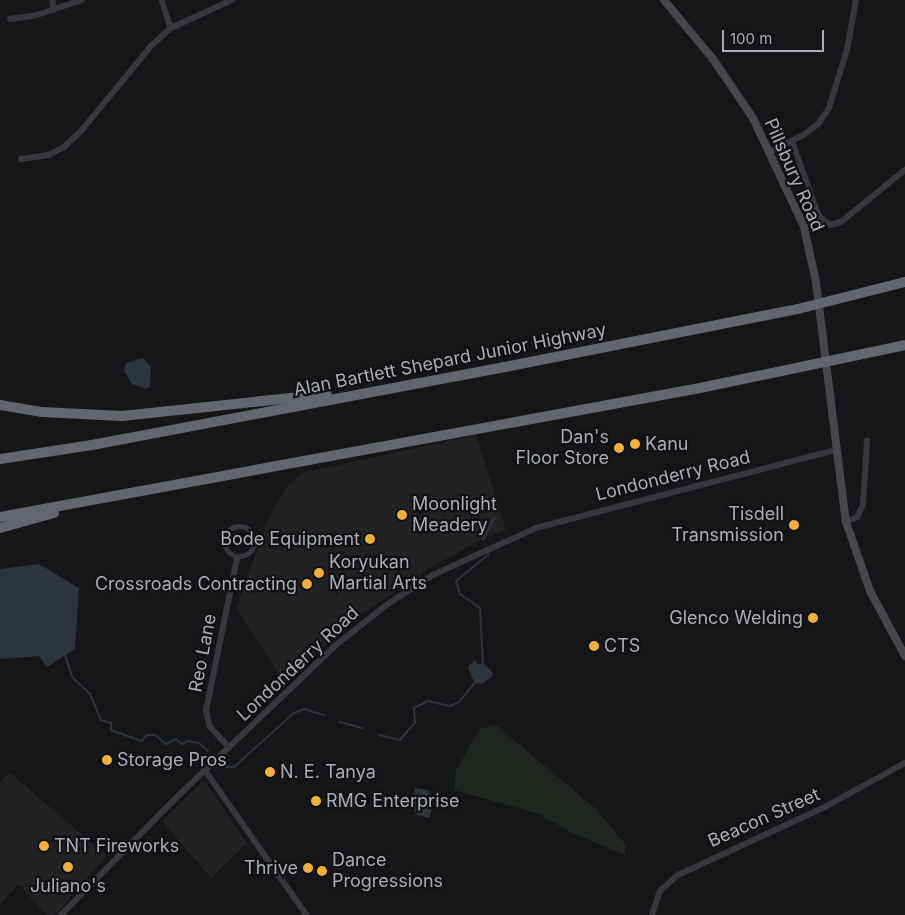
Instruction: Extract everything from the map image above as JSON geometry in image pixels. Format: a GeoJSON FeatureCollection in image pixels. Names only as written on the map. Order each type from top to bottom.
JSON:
{"type":"FeatureCollection","features":[{"type":"Feature","properties":{"kind":"highway","name":"Alan Bartlett Shepard Junior Highway"},"geometry":{"type":"LineString","coordinates":[[0,459],[92,445],[798,309],[905,282]]}},
{"type":"Feature","properties":{"kind":"highway"},"geometry":{"type":"LineString","coordinates":[[0,517],[700,388],[905,345]]}},
{"type":"Feature","properties":{"kind":"highway"},"geometry":{"type":"LineString","coordinates":[[0,405],[42,412],[122,416],[398,386]]}},
{"type":"Feature","properties":{"kind":"highway"},"geometry":{"type":"LineString","coordinates":[[0,528],[118,495]]}},
{"type":"Feature","properties":{"kind":"street"},"geometry":{"type":"LineString","coordinates":[[53,0],[54,10]]}},
{"type":"Feature","properties":{"kind":"street"},"geometry":{"type":"LineString","coordinates":[[10,19],[54,10],[82,0]]}},
{"type":"Feature","properties":{"kind":"street"},"geometry":{"type":"LineString","coordinates":[[162,0],[171,28]]}},
{"type":"Feature","properties":{"kind":"street"},"geometry":{"type":"LineString","coordinates":[[21,160],[49,154],[71,142],[133,66],[171,28],[232,0]]}},
{"type":"Feature","properties":{"kind":"street","name":"Pillsbury Road"},"geometry":{"type":"LineString","coordinates":[[664,0],[735,91],[770,152],[804,227],[816,282],[846,522],[863,577],[905,656]]}},
{"type":"Feature","properties":{"kind":"street"},"geometry":{"type":"LineString","coordinates":[[770,152],[793,142],[818,124],[830,105],[847,50],[856,0]]}},
{"type":"Feature","properties":{"kind":"street"},"geometry":{"type":"LineString","coordinates":[[793,142],[818,216],[830,225],[841,222],[905,170]]}},
{"type":"Feature","properties":{"kind":"street"},"geometry":{"type":"LineString","coordinates":[[846,522],[857,517],[863,505],[868,441]]}},
{"type":"Feature","properties":{"kind":"street","name":"Londonderry Road"},"geometry":{"type":"LineString","coordinates":[[61,915],[205,770],[360,625],[406,592],[462,560],[520,534],[571,517],[836,450]]}},
{"type":"Feature","properties":{"kind":"street"},"geometry":{"type":"LineString","coordinates":[[241,526],[250,530],[255,544],[247,556],[237,558],[226,548],[225,538],[231,530],[241,526]]}},
{"type":"Feature","properties":{"kind":"street","name":"Reo Lane"},"geometry":{"type":"LineString","coordinates":[[229,748],[210,727],[206,711],[237,558]]}},
{"type":"Feature","properties":{"kind":"street","name":"Beacon Street"},"geometry":{"type":"LineString","coordinates":[[652,915],[660,891],[678,875],[825,807],[905,762]]}},
{"type":"Feature","properties":{"kind":"street"},"geometry":{"type":"LineString","coordinates":[[205,770],[307,915]]}},
{"type":"Feature","properties":{"kind":"shaded area"},"geometry":{"type":"Polygon","coordinates":[[[143,358],[151,367],[150,387],[145,389],[132,384],[124,371],[126,363],[143,358]]]}},
{"type":"Feature","properties":{"kind":"shaded area"},"geometry":{"type":"Polygon","coordinates":[[[476,435],[506,530],[484,538],[430,568],[356,618],[284,682],[236,608],[270,514],[288,485],[302,473],[476,435]]]}},
{"type":"Feature","properties":{"kind":"shaded area"},"geometry":{"type":"Polygon","coordinates":[[[39,564],[79,588],[75,649],[47,667],[39,656],[0,659],[0,569],[39,564]]]}},
{"type":"Feature","properties":{"kind":"shaded area"},"geometry":{"type":"Polygon","coordinates":[[[475,660],[477,664],[485,664],[492,672],[493,676],[482,684],[475,683],[470,673],[468,666],[475,660]]]}},
{"type":"Feature","properties":{"kind":"shaded area"},"geometry":{"type":"Polygon","coordinates":[[[496,725],[596,809],[626,845],[625,855],[572,833],[539,814],[454,790],[456,771],[479,729],[496,725]]]}},
{"type":"Feature","properties":{"kind":"shaded area"},"geometry":{"type":"Polygon","coordinates":[[[9,772],[107,856],[55,915],[47,915],[18,884],[0,905],[0,783],[9,772]]]}},
{"type":"Feature","properties":{"kind":"shaded area"},"geometry":{"type":"Polygon","coordinates":[[[204,780],[247,843],[211,878],[162,821],[204,780]]]}},
{"type":"Feature","properties":{"kind":"shaded area"},"geometry":{"type":"Polygon","coordinates":[[[415,788],[428,790],[434,803],[429,818],[417,815],[412,805],[415,788]]]}},
{"type":"Feature","properties":{"kind":"waterway"},"geometry":{"type":"LineString","coordinates":[[483,540],[494,518]]}},
{"type":"Feature","properties":{"kind":"waterway"},"geometry":{"type":"LineString","coordinates":[[483,666],[480,608],[460,594],[456,581],[489,554]]}},
{"type":"Feature","properties":{"kind":"waterway"},"geometry":{"type":"LineString","coordinates":[[65,655],[72,677],[90,694],[101,720],[111,723],[111,730],[142,741],[147,735],[155,735],[166,744],[176,739],[182,744],[188,741],[199,743],[208,751]]}},
{"type":"Feature","properties":{"kind":"waterway"},"geometry":{"type":"LineString","coordinates":[[379,735],[400,740],[415,723],[414,708],[428,701],[450,706],[459,702],[476,681]]}},
{"type":"Feature","properties":{"kind":"waterway"},"geometry":{"type":"LineString","coordinates":[[221,767],[234,767],[294,713],[304,709],[324,715]]}},
{"type":"Feature","properties":{"kind":"waterway"},"geometry":{"type":"LineString","coordinates":[[340,722],[363,728]]}},
{"type":"Feature","properties":{"kind":"place","name":"Kanu"},"geometry":{"type":"Point","coordinates":[635,444]}},
{"type":"Feature","properties":{"kind":"place","name":"Dan's Floor Store"},"geometry":{"type":"Point","coordinates":[619,448]}},
{"type":"Feature","properties":{"kind":"place","name":"Moonlight Meadery"},"geometry":{"type":"Point","coordinates":[402,515]}},
{"type":"Feature","properties":{"kind":"place","name":"Tisdell Transmission"},"geometry":{"type":"Point","coordinates":[794,525]}},
{"type":"Feature","properties":{"kind":"place","name":"Bode Equipment"},"geometry":{"type":"Point","coordinates":[370,539]}},
{"type":"Feature","properties":{"kind":"place","name":"Koryukan Martial Arts"},"geometry":{"type":"Point","coordinates":[319,573]}},
{"type":"Feature","properties":{"kind":"place","name":"Crossroads Contracting"},"geometry":{"type":"Point","coordinates":[307,584]}},
{"type":"Feature","properties":{"kind":"place","name":"Glenco Welding"},"geometry":{"type":"Point","coordinates":[813,618]}},
{"type":"Feature","properties":{"kind":"place","name":"CTS"},"geometry":{"type":"Point","coordinates":[594,646]}},
{"type":"Feature","properties":{"kind":"place","name":"Storage Pros"},"geometry":{"type":"Point","coordinates":[107,760]}},
{"type":"Feature","properties":{"kind":"place","name":"N. E. Tanya"},"geometry":{"type":"Point","coordinates":[270,772]}},
{"type":"Feature","properties":{"kind":"place","name":"RMG Enterprise"},"geometry":{"type":"Point","coordinates":[316,801]}},
{"type":"Feature","properties":{"kind":"place","name":"TNT Fireworks"},"geometry":{"type":"Point","coordinates":[44,846]}},
{"type":"Feature","properties":{"kind":"place","name":"Juliano's"},"geometry":{"type":"Point","coordinates":[68,867]}},
{"type":"Feature","properties":{"kind":"place","name":"Thrive"},"geometry":{"type":"Point","coordinates":[308,868]}},
{"type":"Feature","properties":{"kind":"place","name":"Dance Progressions"},"geometry":{"type":"Point","coordinates":[322,871]}}]}
